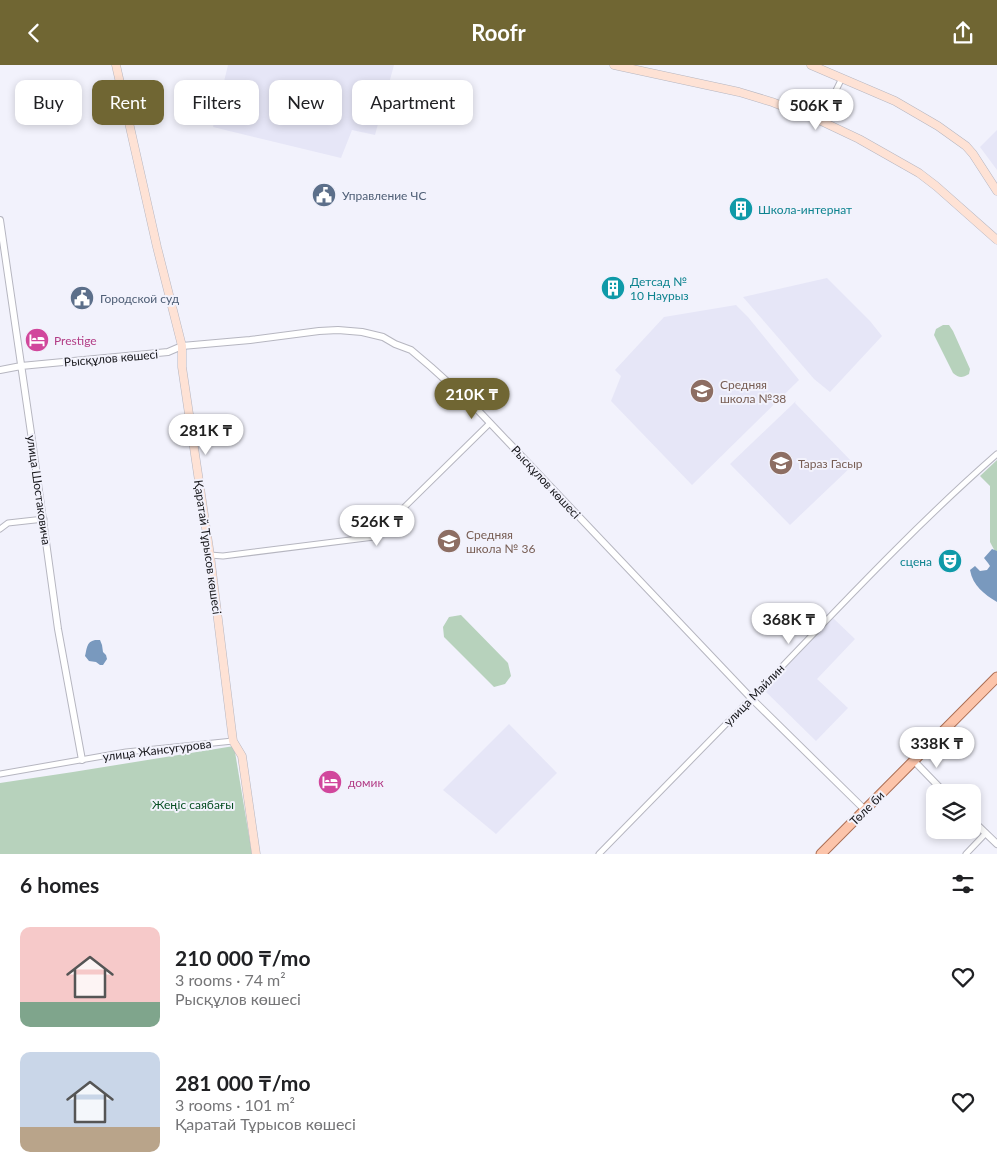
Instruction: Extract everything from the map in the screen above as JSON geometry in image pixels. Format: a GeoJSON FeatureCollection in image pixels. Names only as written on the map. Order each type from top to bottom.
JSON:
{"type":"FeatureCollection","features":[{"type":"Feature","properties":{"kind":"main road","name":"Қаратай Тұрысов көшесі"},"geometry":{"type":"LineString","coordinates":[[116,65],[157,247],[182,346],[182,367],[210,555],[233,741],[242,755],[256,854]]}},
{"type":"Feature","properties":{"kind":"main road"},"geometry":{"type":"LineString","coordinates":[[614,65],[739,92],[822,121],[859,139],[919,173],[997,240]]}},
{"type":"Feature","properties":{"kind":"main road"},"geometry":{"type":"LineString","coordinates":[[812,65],[895,101],[938,126],[966,146],[997,191]]}},
{"type":"Feature","properties":{"kind":"main road","name":"Төле би"},"geometry":{"type":"LineString","coordinates":[[821,854],[997,677]]}},
{"type":"Feature","properties":{"kind":"street"},"geometry":{"type":"LineString","coordinates":[[822,121],[842,78]]}},
{"type":"Feature","properties":{"kind":"street","name":"улица Шостаковича"},"geometry":{"type":"LineString","coordinates":[[0,220],[44,519],[58,629],[82,760]]}},
{"type":"Feature","properties":{"kind":"street","name":"Рысқұлов көшесі"},"geometry":{"type":"LineString","coordinates":[[0,370],[22,366],[168,352],[182,346],[338,330],[362,332],[383,337],[411,350],[473,405],[752,699],[865,810]]}},
{"type":"Feature","properties":{"kind":"street"},"geometry":{"type":"LineString","coordinates":[[210,555],[223,556],[374,537],[490,423]]}},
{"type":"Feature","properties":{"kind":"street","name":"улица Майлин"},"geometry":{"type":"LineString","coordinates":[[599,854],[896,549],[951,495],[997,454]]}},
{"type":"Feature","properties":{"kind":"street"},"geometry":{"type":"LineString","coordinates":[[0,529],[8,523],[44,519]]}},
{"type":"Feature","properties":{"kind":"street","name":"улица Жансугурова"},"geometry":{"type":"LineString","coordinates":[[0,774],[126,752],[233,741]]}},
{"type":"Feature","properties":{"kind":"street"},"geometry":{"type":"LineString","coordinates":[[914,761],[936,784]]}},
{"type":"Feature","properties":{"kind":"street"},"geometry":{"type":"LineString","coordinates":[[981,828],[997,844]]}},
{"type":"Feature","properties":{"kind":"street"},"geometry":{"type":"LineString","coordinates":[[966,854],[986,833]]}},
{"type":"Feature","properties":{"kind":"shaded area"},"geometry":{"type":"Polygon","coordinates":[[[228,65],[394,65],[390,80],[352,80],[352,125],[378,125],[375,135],[352,130],[341,158],[213,127],[213,125],[259,125],[259,80],[224,80],[228,65]]]}},
{"type":"Feature","properties":{"kind":"shaded area"},"geometry":{"type":"Polygon","coordinates":[[[997,130],[997,170],[980,147],[997,130]]]}},
{"type":"Feature","properties":{"kind":"shaded area"},"geometry":{"type":"Polygon","coordinates":[[[827,278],[870,321],[882,336],[830,392],[814,379],[743,297],[827,278]]]}},
{"type":"Feature","properties":{"kind":"shaded area","name":"Средняя школа №38"},"geometry":{"type":"Polygon","coordinates":[[[736,305],[799,380],[692,485],[611,401],[621,376],[615,370],[664,317],[736,305]]]}},
{"type":"Feature","properties":{"kind":"shaded area"},"geometry":{"type":"Polygon","coordinates":[[[796,401],[795,403],[854,464],[790,525],[730,464],[796,401]]]}},
{"type":"Feature","properties":{"kind":"shaded area"},"geometry":{"type":"Polygon","coordinates":[[[833,618],[855,639],[817,679],[848,708],[816,741],[764,690],[833,618]]]}},
{"type":"Feature","properties":{"kind":"shaded area"},"geometry":{"type":"Polygon","coordinates":[[[509,724],[557,773],[496,834],[443,790],[509,724]]]}},
{"type":"Feature","properties":{"kind":"green space"},"geometry":{"type":"Polygon","coordinates":[[[943,325],[949,325],[953,331],[970,369],[969,374],[961,377],[953,373],[934,335],[936,329],[943,325]]]}},
{"type":"Feature","properties":{"kind":"green space"},"geometry":{"type":"Polygon","coordinates":[[[997,460],[997,555],[990,542],[990,486],[980,476],[997,460]]]}},
{"type":"Feature","properties":{"kind":"green space"},"geometry":{"type":"Polygon","coordinates":[[[461,615],[508,663],[511,676],[505,684],[494,687],[444,637],[443,627],[449,617],[461,615]]]}},
{"type":"Feature","properties":{"kind":"green space","name":"Жеңіс саябағы"},"geometry":{"type":"Polygon","coordinates":[[[234,746],[252,854],[0,854],[0,783],[234,746]]]}},
{"type":"Feature","properties":{"kind":"water"},"geometry":{"type":"Polygon","coordinates":[[[992,549],[997,551],[997,602],[980,589],[971,576],[970,570],[975,566],[980,571],[987,570],[990,566],[984,558],[992,549]]]}},
{"type":"Feature","properties":{"kind":"water"},"geometry":{"type":"Polygon","coordinates":[[[95,640],[100,640],[103,652],[106,655],[107,659],[103,665],[89,661],[85,656],[88,644],[95,640]]]}},
{"type":"Feature","properties":{"kind":"place","name":"Управление ЧС"},"geometry":{"type":"Point","coordinates":[324,195]}},
{"type":"Feature","properties":{"kind":"place","name":"Школа-интернат"},"geometry":{"type":"Point","coordinates":[741,209]}},
{"type":"Feature","properties":{"kind":"place","name":"Детсад № 10 Наурыз"},"geometry":{"type":"Point","coordinates":[613,288]}},
{"type":"Feature","properties":{"kind":"place","name":"Городской суд"},"geometry":{"type":"Point","coordinates":[82,298]}},
{"type":"Feature","properties":{"kind":"place","name":"Prestige"},"geometry":{"type":"Point","coordinates":[37,340]}},
{"type":"Feature","properties":{"kind":"place","name":"Средняя школа №38"},"geometry":{"type":"Point","coordinates":[702,391]}},
{"type":"Feature","properties":{"kind":"place","name":"Тараз Гасыр"},"geometry":{"type":"Point","coordinates":[781,463]}},
{"type":"Feature","properties":{"kind":"place","name":"Средняя школа № 36"},"geometry":{"type":"Point","coordinates":[449,541]}},
{"type":"Feature","properties":{"kind":"place","name":"сцена"},"geometry":{"type":"Point","coordinates":[950,561]}},
{"type":"Feature","properties":{"kind":"place","name":"домик"},"geometry":{"type":"Point","coordinates":[330,782]}}]}
